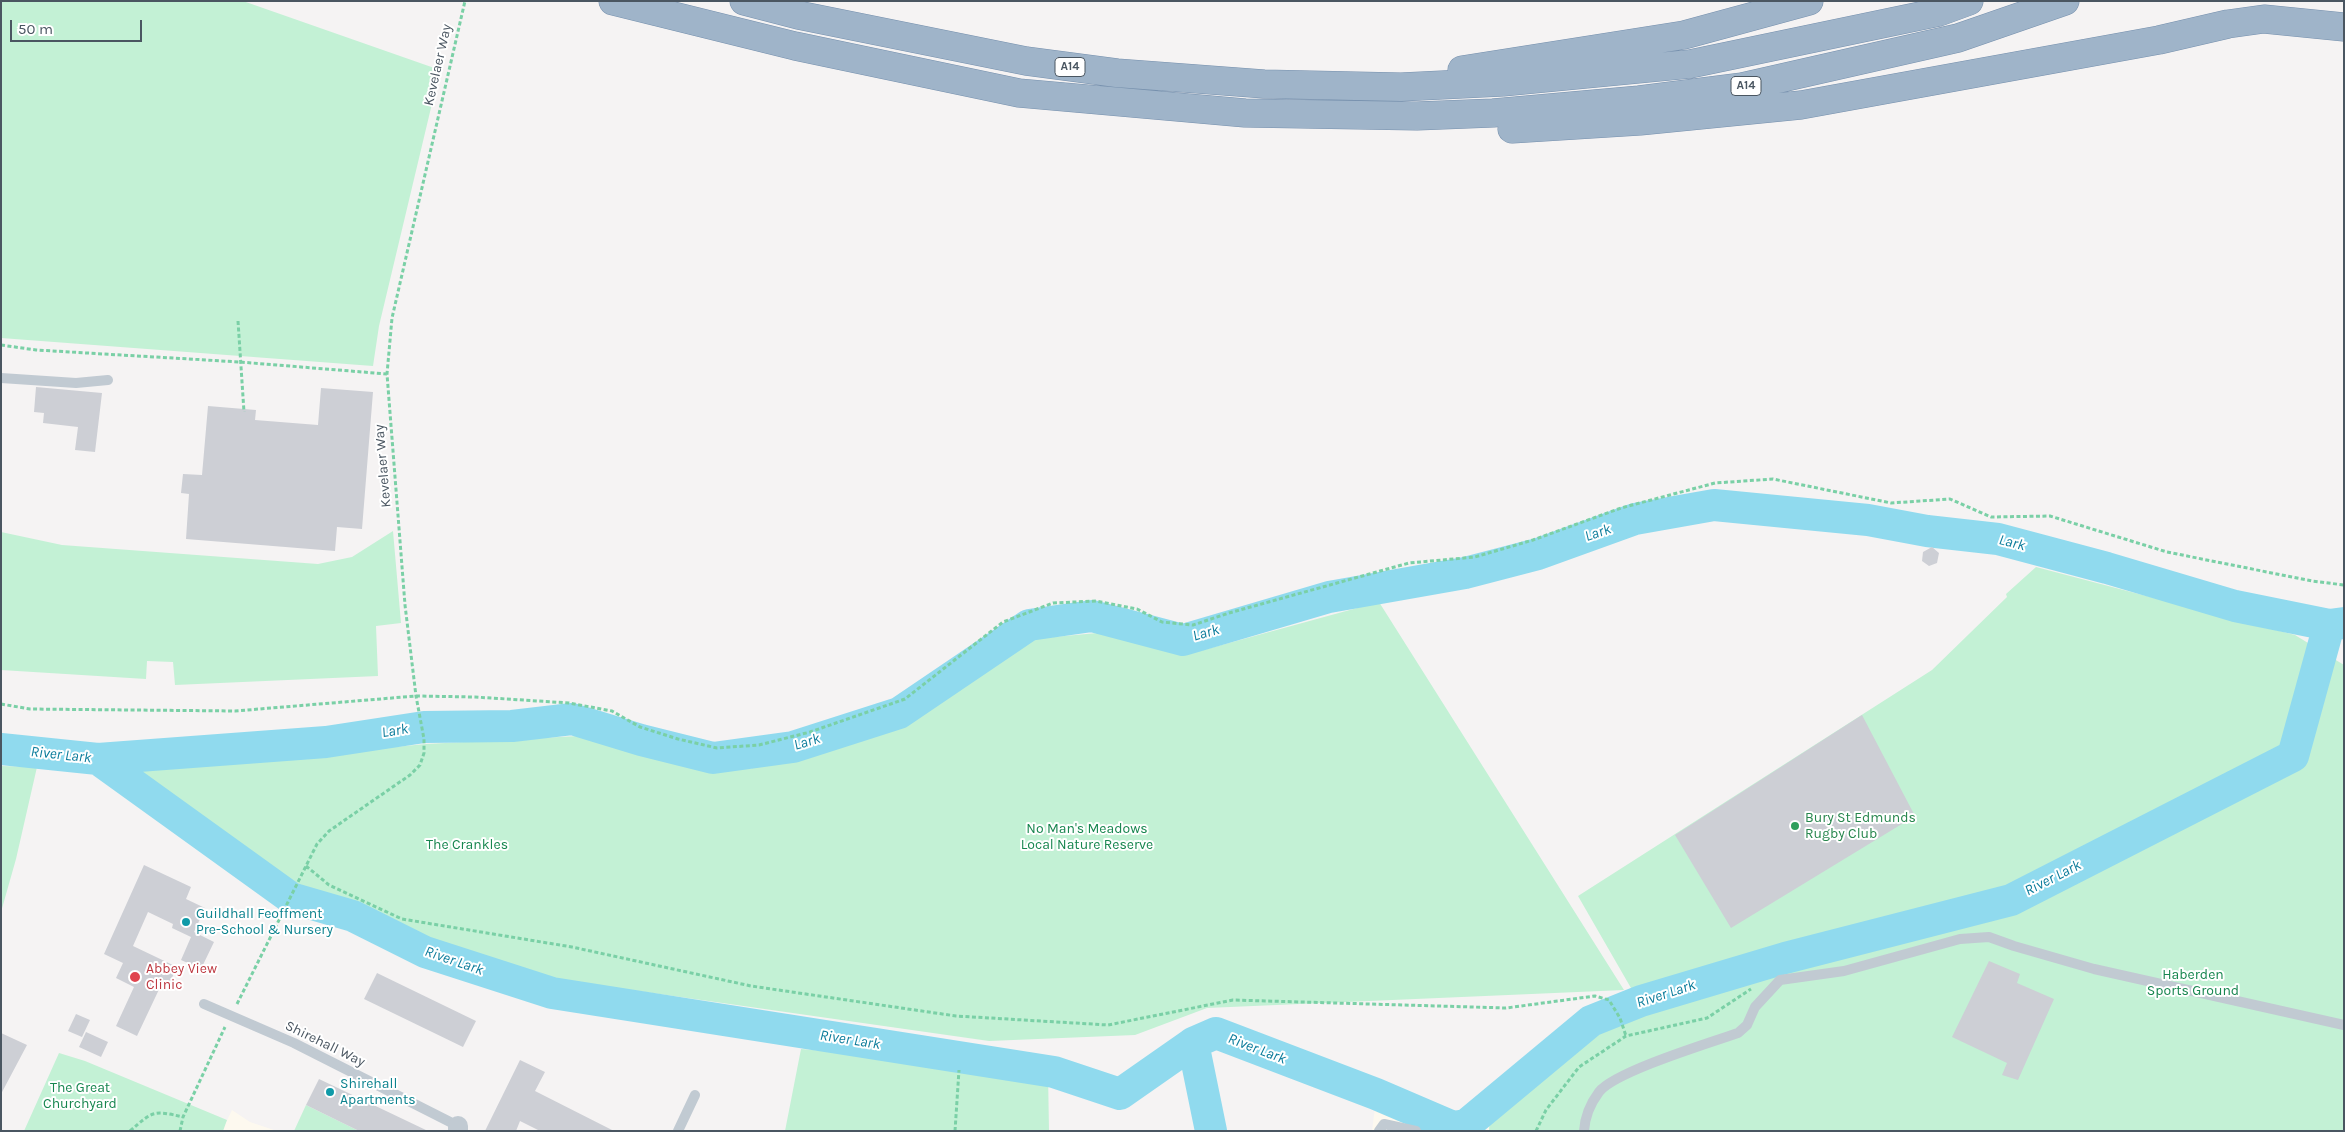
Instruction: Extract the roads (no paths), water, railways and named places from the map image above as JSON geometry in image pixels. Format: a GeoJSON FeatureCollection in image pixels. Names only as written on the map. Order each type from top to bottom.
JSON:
{"type":"FeatureCollection","features":[{"type":"Feature","properties":{"kind":"highway","name":"A14"},"geometry":{"type":"LineString","coordinates":[[613,1],[795,46],[1019,93],[1245,113],[1417,116],[1639,100],[1742,86],[1958,38],[2065,1]]}},
{"type":"Feature","properties":{"kind":"highway","name":"A14"},"geometry":{"type":"LineString","coordinates":[[744,1],[1026,61],[1108,72],[1264,84],[1401,87],[1503,82],[1690,64],[1939,12],[1970,1]]}},
{"type":"Feature","properties":{"kind":"highway"},"geometry":{"type":"LineString","coordinates":[[1401,87],[1471,67],[1684,35],[1809,1]]}},
{"type":"Feature","properties":{"kind":"highway"},"geometry":{"type":"LineString","coordinates":[[1417,116],[1482,131],[1649,120],[1801,106],[2159,40],[2228,24],[2264,19],[2344,27]]}},
{"type":"Feature","properties":{"kind":"lane"},"geometry":{"type":"LineString","coordinates":[[1,378],[76,382],[108,380]]}},
{"type":"Feature","properties":{"kind":"lane"},"geometry":{"type":"LineString","coordinates":[[1584,1131],[1586,1115],[1600,1090],[1618,1077],[1738,1033],[1747,1025],[1755,1007],[1780,980],[1844,971],[1960,938],[1989,936],[2014,946],[2094,969],[2344,1025]]}},
{"type":"Feature","properties":{"kind":"lane","name":"Shirehall Way"},"geometry":{"type":"LineString","coordinates":[[204,1004],[294,1043],[458,1128]]}},
{"type":"Feature","properties":{"kind":"lane"},"geometry":{"type":"LineString","coordinates":[[678,1131],[695,1095]]}},
{"type":"Feature","properties":{"kind":"lane"},"geometry":{"type":"LineString","coordinates":[[1379,1131],[1384,1124],[1416,1131]]}},
{"type":"Feature","properties":{"kind":"waterway","name":"Lark"},"geometry":{"type":"LineString","coordinates":[[98,759],[326,742],[424,727],[512,726],[572,719],[641,740],[713,758],[793,747],[899,713],[1029,625],[1092,616],[1183,640],[1329,597],[1465,573],[1538,554],[1635,519],[1714,505],[1868,520],[1927,531],[1998,539],[2107,568],[2235,606],[2329,625]]}},
{"type":"Feature","properties":{"kind":"waterway","name":"River Lark"},"geometry":{"type":"LineString","coordinates":[[1,749],[98,759],[291,898],[353,916],[425,952],[552,993],[1054,1072],[1120,1094],[1193,1043],[1216,1033],[1376,1094],[1453,1127],[1466,1125],[1591,1021],[1641,1001],[1785,958],[2011,900],[2293,756],[2329,625],[2344,623]]}},
{"type":"Feature","properties":{"kind":"waterway"},"geometry":{"type":"LineString","coordinates":[[1193,1043],[1211,1131]]}},
{"type":"Feature","properties":{"kind":"place","name":"Bury St Edmunds Rugby Club"},"geometry":{"type":"Point","coordinates":[1795,826]}},
{"type":"Feature","properties":{"kind":"place","name":"Guildhall Feoffment Pre-School & Nursery"},"geometry":{"type":"Point","coordinates":[186,922]}},
{"type":"Feature","properties":{"kind":"place","name":"Abbey View Clinic"},"geometry":{"type":"Point","coordinates":[135,977]}},
{"type":"Feature","properties":{"kind":"place","name":"Shirehall Apartments"},"geometry":{"type":"Point","coordinates":[330,1092]}},
{"type":"Feature","properties":{"kind":"park label","name":"No Man's Meadows Local Nature Reserve"},"geometry":{"type":"Point","coordinates":[1087,838]}},
{"type":"Feature","properties":{"kind":"park label","name":"The Crankles"},"geometry":{"type":"Point","coordinates":[467,845]}},
{"type":"Feature","properties":{"kind":"park label","name":"Haberden Sports Ground"},"geometry":{"type":"Point","coordinates":[2193,984]}},
{"type":"Feature","properties":{"kind":"park label","name":"The Great Churchyard"},"geometry":{"type":"Point","coordinates":[80,1096]}}]}
